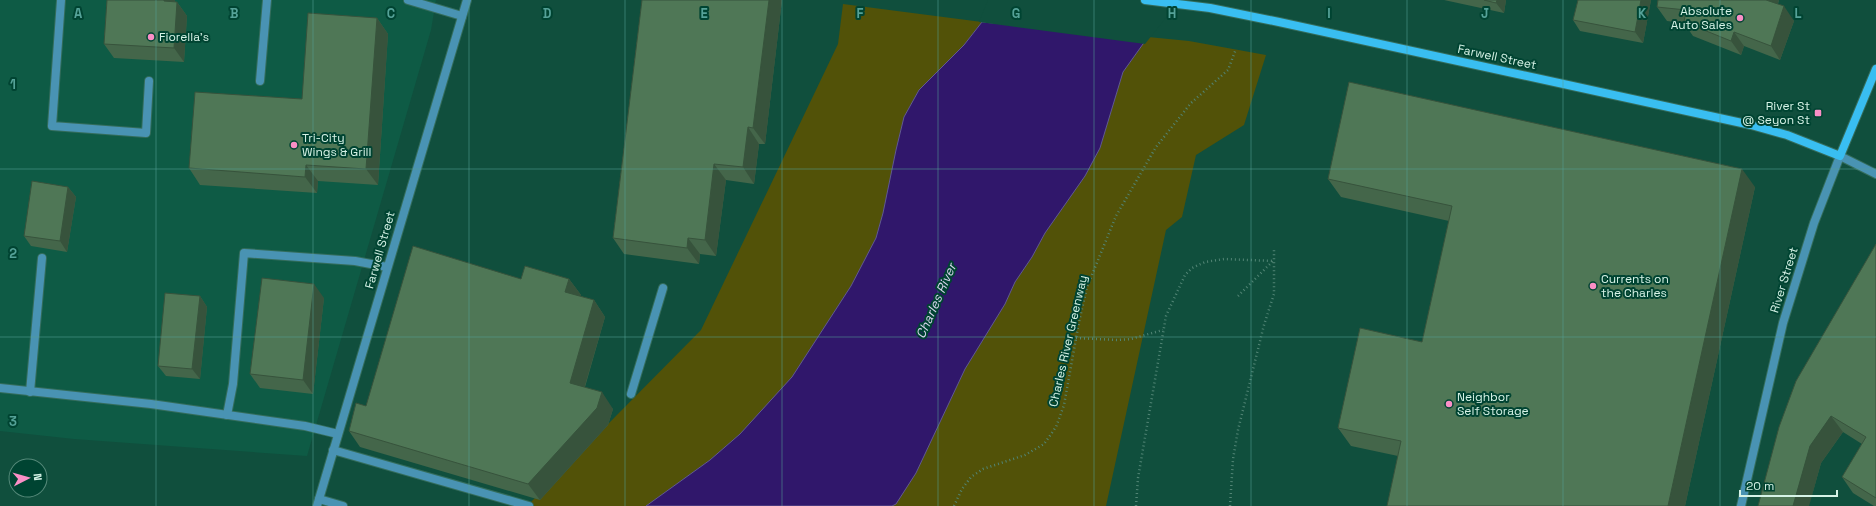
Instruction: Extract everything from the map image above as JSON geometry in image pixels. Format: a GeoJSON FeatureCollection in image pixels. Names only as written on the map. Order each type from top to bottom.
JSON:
{"type":"FeatureCollection","features":[{"type":"Feature","properties":{"kind":"main road","name":"Farwell Street"},"geometry":{"type":"LineString","coordinates":[[1145,0],[1210,8],[1279,22],[1751,125],[1793,137],[1840,156]]}},
{"type":"Feature","properties":{"kind":"main road","name":"River Street"},"geometry":{"type":"LineString","coordinates":[[1840,156],[1876,69]]}},
{"type":"Feature","properties":{"kind":"street"},"geometry":{"type":"LineString","coordinates":[[61,0],[52,126],[146,133],[150,81]]}},
{"type":"Feature","properties":{"kind":"street"},"geometry":{"type":"LineString","coordinates":[[260,80],[267,0]]}},
{"type":"Feature","properties":{"kind":"street"},"geometry":{"type":"LineString","coordinates":[[408,0],[462,16]]}},
{"type":"Feature","properties":{"kind":"street","name":"Farwell Street"},"geometry":{"type":"LineString","coordinates":[[318,502],[466,0]]}},
{"type":"Feature","properties":{"kind":"street"},"geometry":{"type":"LineString","coordinates":[[1840,156],[1876,174]]}},
{"type":"Feature","properties":{"kind":"street","name":"River Street"},"geometry":{"type":"LineString","coordinates":[[1741,506],[1783,324],[1810,236],[1840,156]]}},
{"type":"Feature","properties":{"kind":"street"},"geometry":{"type":"LineString","coordinates":[[227,415],[233,384],[244,252],[355,261],[387,267]]}},
{"type":"Feature","properties":{"kind":"street"},"geometry":{"type":"LineString","coordinates":[[30,392],[42,258]]}},
{"type":"Feature","properties":{"kind":"street"},"geometry":{"type":"LineString","coordinates":[[631,394],[663,288]]}},
{"type":"Feature","properties":{"kind":"street"},"geometry":{"type":"LineString","coordinates":[[0,388],[151,404],[306,426],[338,434]]}},
{"type":"Feature","properties":{"kind":"street"},"geometry":{"type":"LineString","coordinates":[[334,450],[528,506]]}},
{"type":"Feature","properties":{"kind":"street"},"geometry":{"type":"LineString","coordinates":[[318,502],[343,506]]}},
{"type":"Feature","properties":{"kind":"path","name":"Charles River Greenway"},"geometry":{"type":"LineString","coordinates":[[954,506],[962,489],[971,477],[982,470],[1025,455],[1044,444],[1056,427],[1064,405],[1087,287],[1106,239],[1131,188],[1156,147],[1190,103],[1228,70],[1236,49]]}},
{"type":"Feature","properties":{"kind":"path"},"geometry":{"type":"LineString","coordinates":[[1230,506],[1233,459],[1238,430],[1264,325],[1274,294],[1274,250]]}},
{"type":"Feature","properties":{"kind":"path"},"geometry":{"type":"LineString","coordinates":[[1136,506],[1138,478],[1163,330],[1166,316],[1185,275],[1192,268],[1204,262],[1224,259],[1274,261]]}},
{"type":"Feature","properties":{"kind":"path"},"geometry":{"type":"LineString","coordinates":[[1238,296],[1274,261]]}},
{"type":"Feature","properties":{"kind":"path"},"geometry":{"type":"LineString","coordinates":[[1076,338],[1117,340],[1131,339],[1163,330]]}},
{"type":"Feature","properties":{"kind":"shaded area"},"geometry":{"type":"Polygon","coordinates":[[[0,0],[436,0],[431,30],[307,456],[74,439],[0,431],[0,0]]]}},
{"type":"Feature","properties":{"kind":"shaded area"},"geometry":{"type":"Polygon","coordinates":[[[843,4],[982,22],[964,45],[919,90],[904,117],[876,238],[851,286],[792,377],[764,409],[740,434],[710,460],[646,506],[527,506],[701,330],[838,44],[843,4]]]}},
{"type":"Feature","properties":{"kind":"shaded area"},"geometry":{"type":"Polygon","coordinates":[[[1148,37],[1189,41],[1266,55],[1244,125],[1196,155],[1182,217],[1166,230],[1106,506],[892,506],[916,473],[965,369],[1005,304],[1015,282],[1032,257],[1045,233],[1085,176],[1100,148],[1123,72],[1148,37]]]}},
{"type":"Feature","properties":{"kind":"water","name":"Charles River"},"geometry":{"type":"Polygon","coordinates":[[[982,22],[1148,37],[1123,72],[1100,148],[1085,176],[1045,233],[1032,257],[1015,282],[1005,304],[965,369],[916,473],[896,504],[892,506],[646,506],[710,460],[740,434],[792,377],[851,286],[876,238],[904,117],[919,90],[964,45],[982,22]]]}},
{"type":"Feature","properties":{"kind":"pier"},"geometry":{"type":"Polygon","coordinates":[[[988,0],[1180,0],[1145,44],[979,22],[988,0]]]}},
{"type":"Feature","properties":{"kind":"building","name":"Fiorella's"},"geometry":{"type":"Polygon","coordinates":[[[107,0],[164,0],[177,2],[174,48],[104,44],[107,0]]]}},
{"type":"Feature","properties":{"kind":"building"},"geometry":{"type":"Polygon","coordinates":[[[642,0],[769,0],[753,128],[748,127],[743,167],[714,164],[705,240],[688,238],[687,248],[613,238],[642,0]]]}},
{"type":"Feature","properties":{"kind":"building"},"geometry":{"type":"Polygon","coordinates":[[[1484,0],[1497,0],[1496,3],[1484,0]]]}},
{"type":"Feature","properties":{"kind":"building"},"geometry":{"type":"Polygon","coordinates":[[[1578,0],[1641,0],[1635,32],[1573,20],[1578,0]]]}},
{"type":"Feature","properties":{"kind":"building"},"geometry":{"type":"Polygon","coordinates":[[[1658,0],[1766,0],[1784,6],[1771,46],[1734,32],[1731,41],[1684,22],[1686,10],[1657,7],[1658,0]]]}},
{"type":"Feature","properties":{"kind":"building"},"geometry":{"type":"Polygon","coordinates":[[[308,13],[377,18],[366,169],[306,165],[305,177],[189,168],[195,92],[302,99],[308,13]]]}},
{"type":"Feature","properties":{"kind":"building","name":"Currents on the Charles"},"geometry":{"type":"Polygon","coordinates":[[[1349,82],[1742,169],[1668,506],[1387,506],[1401,441],[1338,428],[1360,328],[1422,342],[1452,206],[1328,179],[1349,82]]]}},
{"type":"Feature","properties":{"kind":"building"},"geometry":{"type":"Polygon","coordinates":[[[32,181],[68,187],[60,241],[24,236],[32,181]]]}},
{"type":"Feature","properties":{"kind":"building"},"geometry":{"type":"Polygon","coordinates":[[[1876,244],[1876,498],[1842,477],[1866,437],[1831,416],[1810,446],[1793,506],[1758,506],[1779,427],[1796,381],[1876,244]]]}},
{"type":"Feature","properties":{"kind":"building"},"geometry":{"type":"Polygon","coordinates":[[[413,246],[521,279],[525,266],[569,279],[565,292],[594,300],[570,383],[602,392],[597,408],[528,484],[349,431],[356,403],[366,406],[413,246]]]}},
{"type":"Feature","properties":{"kind":"building"},"geometry":{"type":"Polygon","coordinates":[[[262,278],[314,284],[303,380],[250,374],[262,278]]]}},
{"type":"Feature","properties":{"kind":"building"},"geometry":{"type":"Polygon","coordinates":[[[165,293],[200,296],[192,369],[158,366],[165,293]]]}},
{"type":"Feature","properties":{"kind":"place","name":"Absolute Auto Sales"},"geometry":{"type":"Point","coordinates":[1740,18]}},
{"type":"Feature","properties":{"kind":"place","name":"Fiorella's"},"geometry":{"type":"Point","coordinates":[151,37]}},
{"type":"Feature","properties":{"kind":"place","name":"River St @ Seyon St"},"geometry":{"type":"Point","coordinates":[1818,113]}},
{"type":"Feature","properties":{"kind":"place","name":"Tri-City Wings & Grill"},"geometry":{"type":"Point","coordinates":[294,145]}},
{"type":"Feature","properties":{"kind":"place","name":"Currents on the Charles"},"geometry":{"type":"Point","coordinates":[1593,286]}},
{"type":"Feature","properties":{"kind":"place","name":"Neighbor Self Storage"},"geometry":{"type":"Point","coordinates":[1449,404]}}]}
